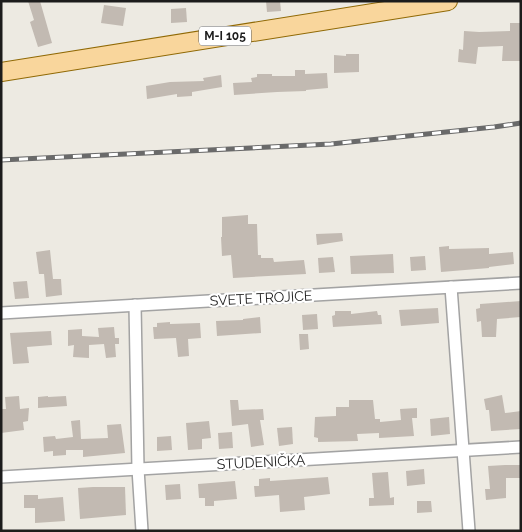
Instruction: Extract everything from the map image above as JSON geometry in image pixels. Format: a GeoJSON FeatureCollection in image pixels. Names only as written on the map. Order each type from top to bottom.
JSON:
{"type":"FeatureCollection","features":[{"type":"Feature","properties":{"kind":"main road","name":"M-I 105"},"geometry":{"type":"LineString","coordinates":[[1,72],[448,1]]}},
{"type":"Feature","properties":{"kind":"street","name":"SVETE TROJICE"},"geometry":{"type":"LineString","coordinates":[[1,313],[521,283]]}},
{"type":"Feature","properties":{"kind":"street"},"geometry":{"type":"LineString","coordinates":[[452,287],[469,531]]}},
{"type":"Feature","properties":{"kind":"street"},"geometry":{"type":"LineString","coordinates":[[135,306],[138,468],[142,531]]}},
{"type":"Feature","properties":{"kind":"street","name":"STUDENIČKA"},"geometry":{"type":"LineString","coordinates":[[1,477],[521,447]]}},
{"type":"Feature","properties":{"kind":"building"},"geometry":{"type":"Polygon","coordinates":[[[28,1],[40,1],[52,43],[38,47],[30,22],[34,20],[28,1]]]}},
{"type":"Feature","properties":{"kind":"building"},"geometry":{"type":"Polygon","coordinates":[[[266,1],[280,1],[281,11],[267,12],[266,1]]]}},
{"type":"Feature","properties":{"kind":"building"},"geometry":{"type":"Polygon","coordinates":[[[104,5],[126,8],[123,26],[101,23],[104,5]]]}},
{"type":"Feature","properties":{"kind":"building"},"geometry":{"type":"Polygon","coordinates":[[[186,8],[187,22],[171,23],[171,9],[186,8]]]}},
{"type":"Feature","properties":{"kind":"building"},"geometry":{"type":"Polygon","coordinates":[[[510,23],[521,23],[521,61],[502,61],[503,46],[478,47],[476,64],[458,62],[459,49],[463,50],[464,31],[510,31],[510,23]]]}},
{"type":"Feature","properties":{"kind":"building"},"geometry":{"type":"Polygon","coordinates":[[[346,54],[359,54],[359,72],[334,73],[334,55],[346,56],[346,54]]]}},
{"type":"Feature","properties":{"kind":"building"},"geometry":{"type":"Polygon","coordinates":[[[295,70],[305,70],[305,74],[327,73],[328,88],[234,95],[233,83],[252,82],[251,78],[257,77],[257,74],[295,76],[295,70]]]}},
{"type":"Feature","properties":{"kind":"building"},"geometry":{"type":"Polygon","coordinates":[[[221,75],[222,87],[192,92],[192,96],[177,97],[177,94],[147,99],[146,86],[170,82],[204,81],[203,78],[221,75]]]}},
{"type":"Feature","properties":{"kind":"building"},"geometry":{"type":"Polygon","coordinates":[[[248,215],[248,224],[257,224],[258,255],[261,255],[261,258],[273,258],[274,262],[304,260],[306,274],[233,278],[231,255],[222,256],[222,217],[248,215]]]}},
{"type":"Feature","properties":{"kind":"building"},"geometry":{"type":"Polygon","coordinates":[[[342,233],[343,241],[317,245],[316,234],[342,233]]]}},
{"type":"Feature","properties":{"kind":"building"},"geometry":{"type":"Polygon","coordinates":[[[449,246],[449,249],[489,248],[489,254],[513,252],[514,264],[441,272],[439,247],[449,246]]]}},
{"type":"Feature","properties":{"kind":"building"},"geometry":{"type":"Polygon","coordinates":[[[50,250],[53,279],[61,279],[62,295],[46,297],[44,274],[39,274],[36,252],[50,250]]]}},
{"type":"Feature","properties":{"kind":"building"},"geometry":{"type":"Polygon","coordinates":[[[393,254],[394,273],[351,274],[350,256],[393,254]]]}},
{"type":"Feature","properties":{"kind":"building"},"geometry":{"type":"Polygon","coordinates":[[[425,256],[426,270],[411,271],[410,257],[425,256]]]}},
{"type":"Feature","properties":{"kind":"building"},"geometry":{"type":"Polygon","coordinates":[[[333,257],[335,272],[319,273],[318,258],[333,257]]]}},
{"type":"Feature","properties":{"kind":"building"},"geometry":{"type":"Polygon","coordinates":[[[27,281],[29,298],[15,299],[13,282],[27,281]]]}},
{"type":"Feature","properties":{"kind":"building"},"geometry":{"type":"Polygon","coordinates":[[[521,301],[521,317],[497,319],[496,337],[482,337],[481,321],[477,322],[476,309],[480,308],[480,304],[521,301]]]}},
{"type":"Feature","properties":{"kind":"building"},"geometry":{"type":"Polygon","coordinates":[[[438,308],[439,323],[401,326],[399,310],[438,308]]]}},
{"type":"Feature","properties":{"kind":"building"},"geometry":{"type":"Polygon","coordinates":[[[335,311],[351,311],[351,314],[377,311],[378,315],[381,315],[382,324],[333,327],[332,316],[335,315],[335,311]]]}},
{"type":"Feature","properties":{"kind":"building"},"geometry":{"type":"Polygon","coordinates":[[[317,314],[318,329],[303,330],[302,315],[317,314]]]}},
{"type":"Feature","properties":{"kind":"building"},"geometry":{"type":"Polygon","coordinates":[[[260,317],[261,333],[217,336],[216,321],[260,317]]]}},
{"type":"Feature","properties":{"kind":"building"},"geometry":{"type":"Polygon","coordinates":[[[170,322],[170,324],[200,323],[201,338],[188,339],[189,356],[178,357],[176,338],[154,339],[153,327],[157,327],[157,323],[170,322]]]}},
{"type":"Feature","properties":{"kind":"building"},"geometry":{"type":"Polygon","coordinates":[[[114,327],[115,338],[119,338],[119,344],[115,344],[116,357],[106,358],[104,344],[89,345],[89,358],[73,357],[74,345],[68,346],[68,330],[82,329],[82,336],[99,337],[98,328],[114,327]]]}},
{"type":"Feature","properties":{"kind":"building"},"geometry":{"type":"Polygon","coordinates":[[[51,331],[52,345],[27,347],[29,363],[13,364],[10,333],[51,331]]]}},
{"type":"Feature","properties":{"kind":"building"},"geometry":{"type":"Polygon","coordinates":[[[299,334],[308,334],[309,349],[300,350],[299,334]]]}},
{"type":"Feature","properties":{"kind":"building"},"geometry":{"type":"Polygon","coordinates":[[[502,395],[505,413],[521,411],[521,429],[491,431],[489,410],[486,410],[484,399],[502,395]]]}},
{"type":"Feature","properties":{"kind":"building"},"geometry":{"type":"Polygon","coordinates":[[[19,396],[20,409],[29,408],[28,421],[23,422],[24,430],[1,433],[1,409],[6,409],[5,397],[19,396]]]}},
{"type":"Feature","properties":{"kind":"building"},"geometry":{"type":"Polygon","coordinates":[[[66,396],[67,406],[38,408],[38,397],[66,396]]]}},
{"type":"Feature","properties":{"kind":"building"},"geometry":{"type":"Polygon","coordinates":[[[230,400],[238,400],[239,410],[263,409],[264,420],[260,420],[264,445],[251,447],[248,424],[232,426],[230,400]]]}},
{"type":"Feature","properties":{"kind":"building"},"geometry":{"type":"Polygon","coordinates":[[[349,400],[373,400],[375,419],[380,419],[380,422],[401,420],[400,409],[417,408],[417,418],[412,418],[414,436],[379,438],[379,433],[357,434],[358,441],[318,442],[318,438],[314,437],[315,417],[336,416],[336,407],[349,407],[349,400]]]}},
{"type":"Feature","properties":{"kind":"building"},"geometry":{"type":"Polygon","coordinates":[[[449,417],[450,434],[431,436],[430,419],[449,417]]]}},
{"type":"Feature","properties":{"kind":"building"},"geometry":{"type":"Polygon","coordinates":[[[80,420],[81,439],[108,438],[107,425],[121,424],[125,453],[83,457],[83,450],[66,450],[66,455],[53,456],[53,451],[44,452],[43,437],[55,436],[56,439],[73,437],[71,421],[80,420]]]}},
{"type":"Feature","properties":{"kind":"building"},"geometry":{"type":"Polygon","coordinates":[[[209,421],[211,438],[202,439],[202,449],[188,450],[186,423],[209,421]]]}},
{"type":"Feature","properties":{"kind":"building"},"geometry":{"type":"Polygon","coordinates":[[[292,427],[293,444],[279,446],[277,428],[292,427]]]}},
{"type":"Feature","properties":{"kind":"building"},"geometry":{"type":"Polygon","coordinates":[[[232,432],[233,448],[219,449],[218,433],[232,432]]]}},
{"type":"Feature","properties":{"kind":"building"},"geometry":{"type":"Polygon","coordinates":[[[171,436],[172,450],[157,451],[157,437],[171,436]]]}},
{"type":"Feature","properties":{"kind":"building"},"geometry":{"type":"Polygon","coordinates":[[[521,465],[521,478],[506,478],[506,498],[486,500],[485,489],[490,489],[488,466],[521,465]]]}},
{"type":"Feature","properties":{"kind":"building"},"geometry":{"type":"Polygon","coordinates":[[[424,469],[425,484],[407,486],[406,471],[424,469]]]}},
{"type":"Feature","properties":{"kind":"building"},"geometry":{"type":"Polygon","coordinates":[[[388,472],[390,498],[394,497],[394,505],[369,506],[369,498],[374,498],[372,473],[388,472]]]}},
{"type":"Feature","properties":{"kind":"building"},"geometry":{"type":"Polygon","coordinates":[[[328,477],[330,494],[304,497],[305,510],[280,512],[279,495],[255,497],[254,486],[259,486],[259,479],[270,478],[270,481],[328,477]]]}},
{"type":"Feature","properties":{"kind":"building"},"geometry":{"type":"Polygon","coordinates":[[[235,481],[237,499],[214,501],[214,506],[205,506],[205,498],[199,498],[198,484],[235,481]]]}},
{"type":"Feature","properties":{"kind":"building"},"geometry":{"type":"Polygon","coordinates":[[[180,484],[181,499],[166,500],[165,485],[180,484]]]}},
{"type":"Feature","properties":{"kind":"building"},"geometry":{"type":"Polygon","coordinates":[[[125,487],[126,515],[80,519],[78,488],[125,487]]]}},
{"type":"Feature","properties":{"kind":"building"},"geometry":{"type":"Polygon","coordinates":[[[24,495],[38,495],[38,499],[63,497],[65,521],[35,523],[35,508],[24,508],[24,495]]]}},
{"type":"Feature","properties":{"kind":"building"},"geometry":{"type":"Polygon","coordinates":[[[417,501],[431,501],[432,512],[417,513],[417,501]]]}},
{"type":"Feature","properties":{"kind":"railway"},"geometry":{"type":"LineString","coordinates":[[1,160],[331,144],[521,123]]}}]}
